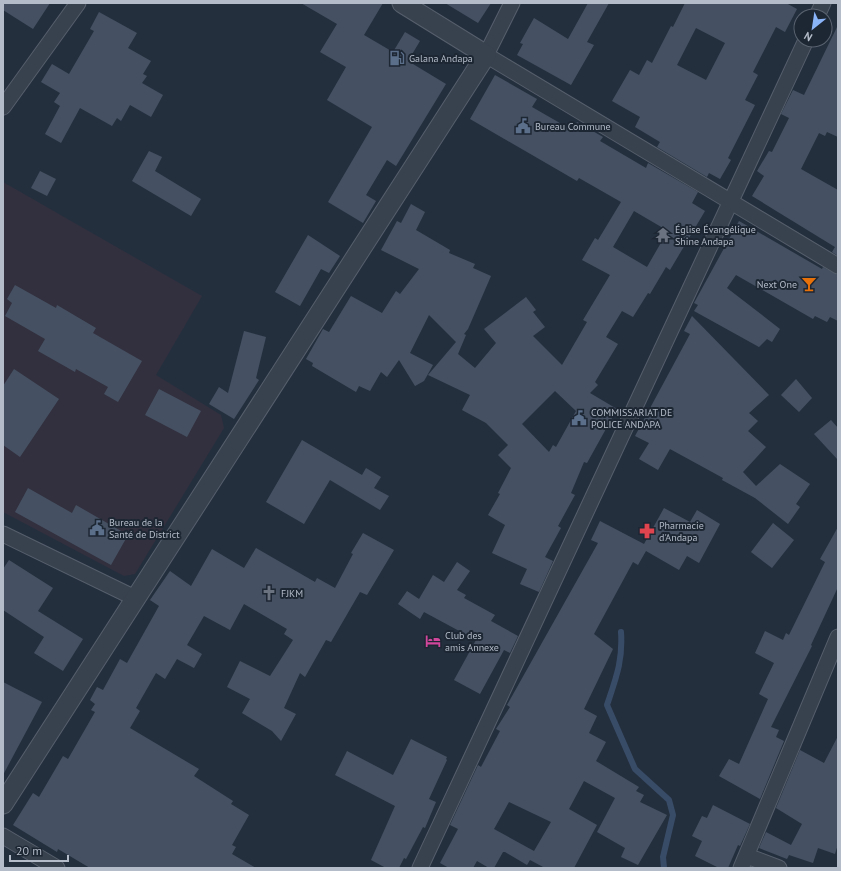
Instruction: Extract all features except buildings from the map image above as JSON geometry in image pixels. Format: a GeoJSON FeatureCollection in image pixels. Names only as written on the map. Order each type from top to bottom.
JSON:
{"type":"FeatureCollection","features":[{"type":"Feature","properties":{"kind":"street"},"geometry":{"type":"LineString","coordinates":[[3,107],[78,3]]}},
{"type":"Feature","properties":{"kind":"street"},"geometry":{"type":"LineString","coordinates":[[402,3],[731,203],[838,266]]}},
{"type":"Feature","properties":{"kind":"street"},"geometry":{"type":"LineString","coordinates":[[3,804],[137,600],[486,55],[512,3]]}},
{"type":"Feature","properties":{"kind":"street"},"geometry":{"type":"LineString","coordinates":[[420,868],[802,48]]}},
{"type":"Feature","properties":{"kind":"street"},"geometry":{"type":"LineString","coordinates":[[3,534],[137,600]]}},
{"type":"Feature","properties":{"kind":"street"},"geometry":{"type":"LineString","coordinates":[[779,868],[744,862],[838,637]]}},
{"type":"Feature","properties":{"kind":"street"},"geometry":{"type":"LineString","coordinates":[[3,836],[57,868]]}},
{"type":"Feature","properties":{"kind":"shaded area"},"geometry":{"type":"Polygon","coordinates":[[[3,182],[202,296],[156,375],[221,415],[224,428],[135,574],[124,576],[3,512],[3,182]]]}},
{"type":"Feature","properties":{"kind":"waterway"},"geometry":{"type":"LineString","coordinates":[[621,632],[620,661],[607,705],[635,769],[669,800],[673,815],[663,857],[664,868]]}},
{"type":"Feature","properties":{"kind":"place","name":"Galana Andapa"},"geometry":{"type":"Point","coordinates":[397,58]}},
{"type":"Feature","properties":{"kind":"place","name":"Bureau Commune"},"geometry":{"type":"Point","coordinates":[523,126]}},
{"type":"Feature","properties":{"kind":"place","name":"Église Évangélique Shine Andapa"},"geometry":{"type":"Point","coordinates":[663,235]}},
{"type":"Feature","properties":{"kind":"place","name":"Next One"},"geometry":{"type":"Point","coordinates":[809,284]}},
{"type":"Feature","properties":{"kind":"place","name":"COMMISSARIAT DE POLICE ANDAPA"},"geometry":{"type":"Point","coordinates":[579,418]}},
{"type":"Feature","properties":{"kind":"place","name":"Bureau de la Santé de District"},"geometry":{"type":"Point","coordinates":[97,528]}},
{"type":"Feature","properties":{"kind":"place","name":"Pharmacie d'Andapa"},"geometry":{"type":"Point","coordinates":[647,531]}},
{"type":"Feature","properties":{"kind":"place","name":"FJKM"},"geometry":{"type":"Point","coordinates":[269,593]}},
{"type":"Feature","properties":{"kind":"place","name":"Club des amis Annexe"},"geometry":{"type":"Point","coordinates":[433,641]}}]}
